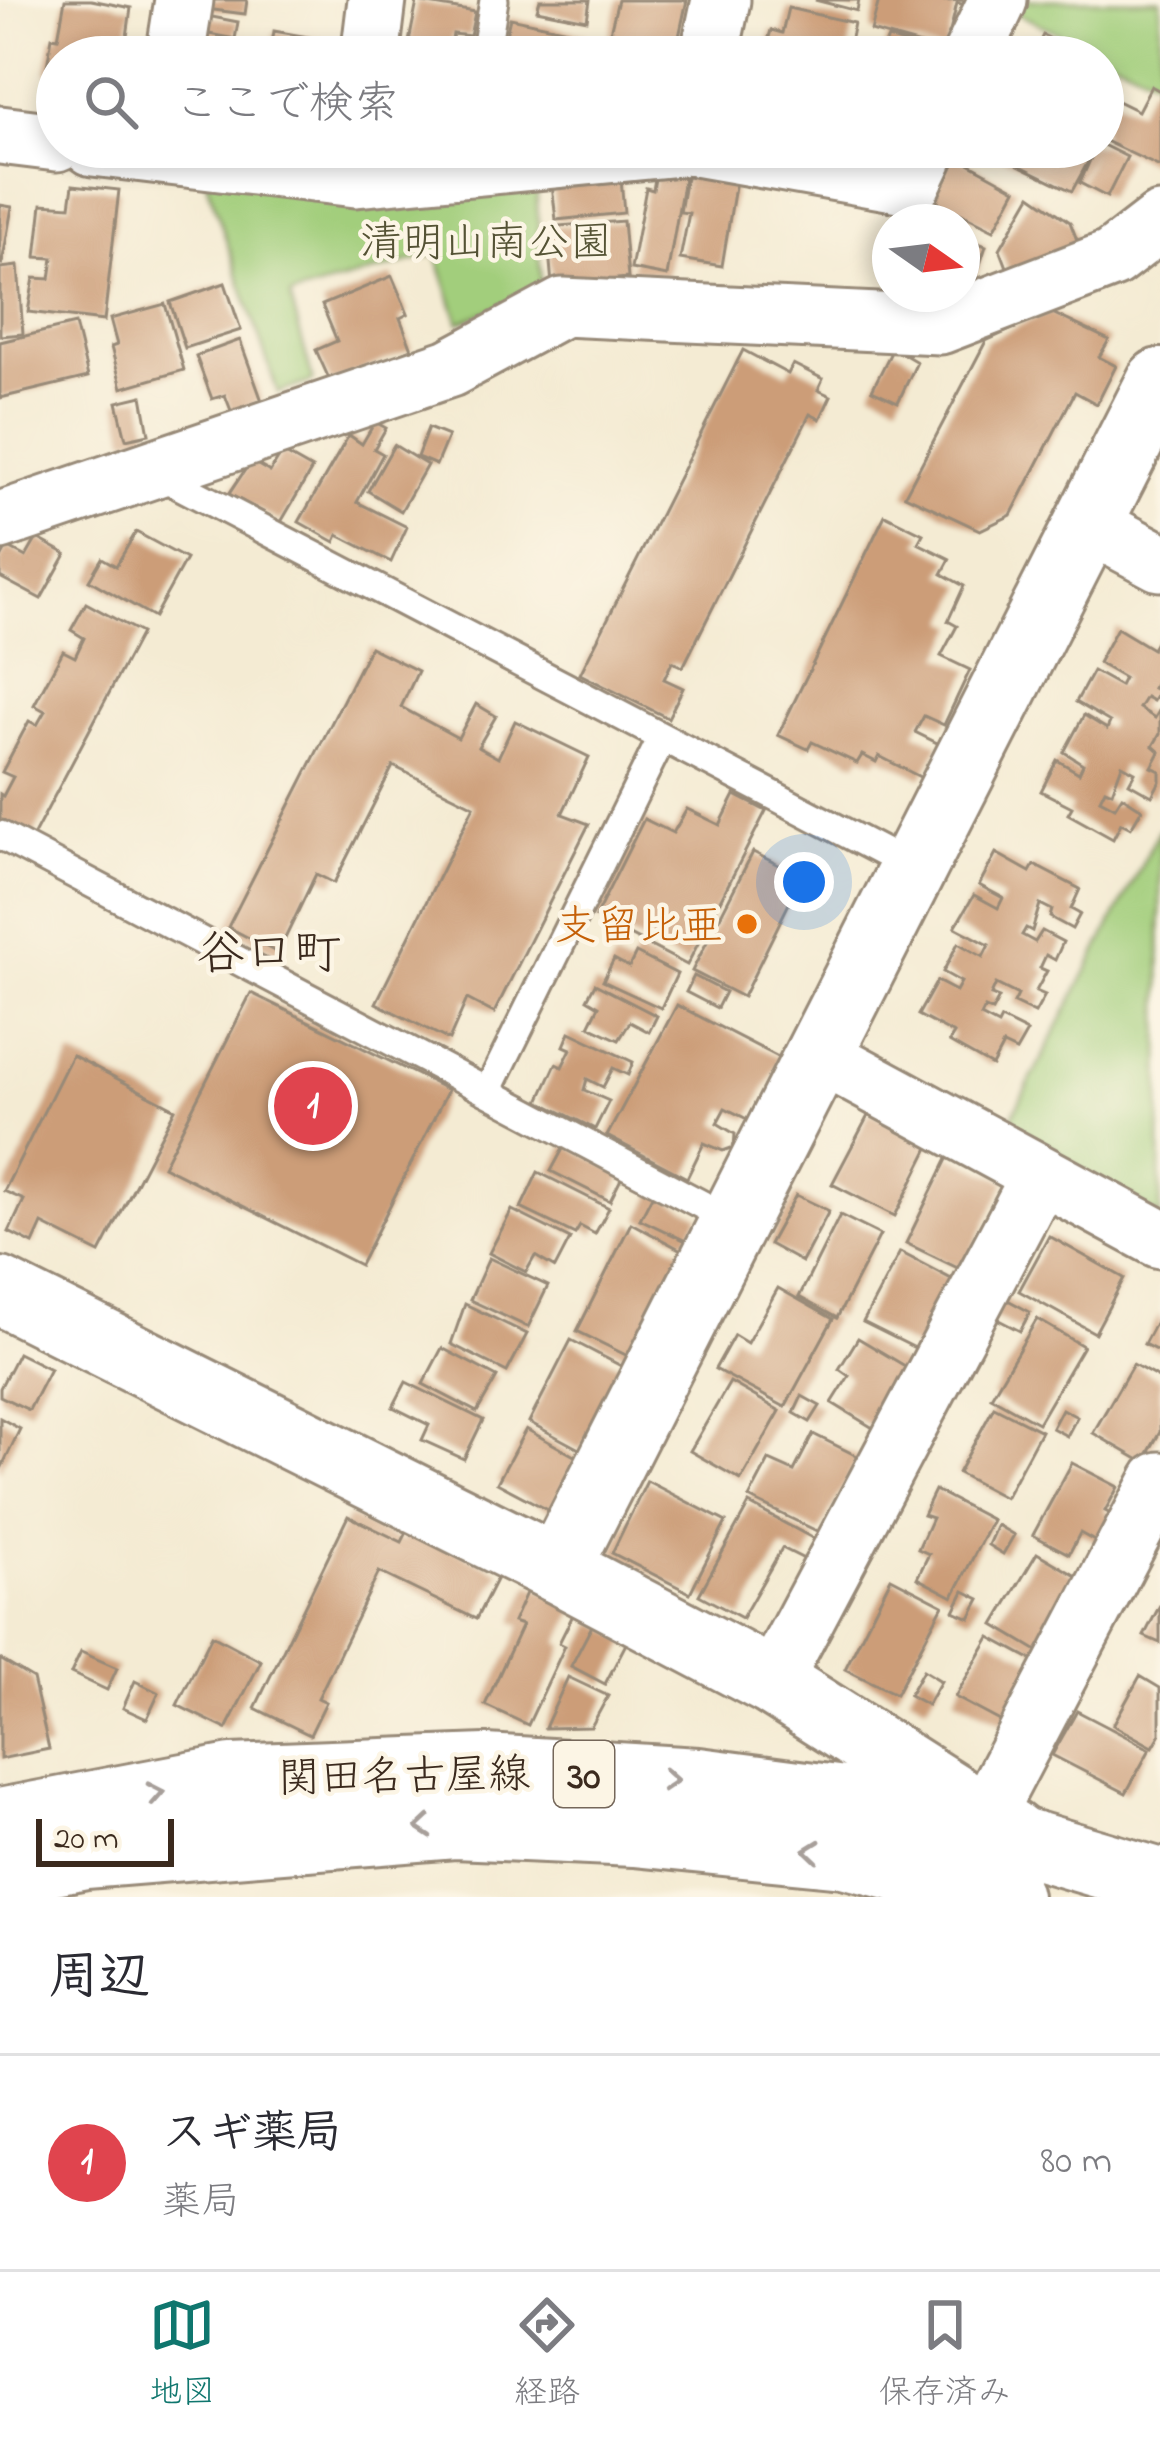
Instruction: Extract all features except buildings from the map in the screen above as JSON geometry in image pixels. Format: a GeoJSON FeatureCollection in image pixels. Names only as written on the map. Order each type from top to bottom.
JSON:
{"type":"FeatureCollection","features":[{"type":"Feature","properties":{"kind":"street"},"geometry":{"type":"LineString","coordinates":[[178,36],[184,0]]}},
{"type":"Feature","properties":{"kind":"street"},"geometry":{"type":"LineString","coordinates":[[373,36],[377,0]]}},
{"type":"Feature","properties":{"kind":"street"},"geometry":{"type":"LineString","coordinates":[[713,36],[721,0]]}},
{"type":"Feature","properties":{"kind":"street"},"geometry":{"type":"LineString","coordinates":[[981,36],[998,0]]}},
{"type":"Feature","properties":{"kind":"street"},"geometry":{"type":"LineString","coordinates":[[0,135],[36,139]]}},
{"type":"Feature","properties":{"kind":"street"},"geometry":{"type":"LineString","coordinates":[[814,168],[911,185],[919,168]]}},
{"type":"Feature","properties":{"kind":"street"},"geometry":{"type":"LineString","coordinates":[[0,520],[450,368],[563,307],[940,325],[1112,259],[1160,222]]}},
{"type":"Feature","properties":{"kind":"street"},"geometry":{"type":"LineString","coordinates":[[557,1569],[1160,382]]}},
{"type":"Feature","properties":{"kind":"street"},"geometry":{"type":"LineString","coordinates":[[1089,524],[1160,562]]}},
{"type":"Feature","properties":{"kind":"street"},"geometry":{"type":"LineString","coordinates":[[818,1054],[1160,1239]]}},
{"type":"Feature","properties":{"kind":"street"},"geometry":{"type":"LineString","coordinates":[[772,1682],[1040,1176]]}},
{"type":"Feature","properties":{"kind":"street"},"geometry":{"type":"LineString","coordinates":[[0,1292],[557,1569],[772,1682],[1009,1863],[1160,1481]]}},
{"type":"Feature","properties":{"kind":"street","name":"関田名古屋線"},"geometry":{"type":"LineString","coordinates":[[0,1822],[232,1778],[486,1768],[698,1781],[867,1803],[1009,1863]]}},
{"type":"Feature","properties":{"kind":"street","name":"関田名古屋線"},"geometry":{"type":"LineString","coordinates":[[0,1871],[85,1856],[454,1825],[634,1833],[844,1854],[1009,1863],[1160,1882]]}},
{"type":"Feature","properties":{"kind":"lane"},"geometry":{"type":"LineString","coordinates":[[488,36],[494,0]]}},
{"type":"Feature","properties":{"kind":"lane"},"geometry":{"type":"LineString","coordinates":[[151,470],[911,867]]}},
{"type":"Feature","properties":{"kind":"lane"},"geometry":{"type":"LineString","coordinates":[[488,1091],[662,738]]}},
{"type":"Feature","properties":{"kind":"lane"},"geometry":{"type":"LineString","coordinates":[[0,835],[731,1220]]}},
{"type":"Feature","properties":{"kind":"green space"},"geometry":{"type":"Polygon","coordinates":[[[1017,0],[1160,0],[1160,81],[1124,64],[1124,36],[1065,36],[1012,11],[1017,0]]]}},
{"type":"Feature","properties":{"kind":"green space","name":"清明山南公園"},"geometry":{"type":"Polygon","coordinates":[[[536,177],[541,290],[459,323],[436,254],[290,296],[313,381],[278,393],[206,180],[536,177]]]}},
{"type":"Feature","properties":{"kind":"green space"},"geometry":{"type":"Polygon","coordinates":[[[1160,829],[1160,1216],[1004,1132],[1160,829]]]}},
{"type":"Feature","properties":{"kind":"place","name":"支留比亜"},"geometry":{"type":"Point","coordinates":[747,924]}},
{"type":"Feature","properties":{"kind":"place","name":"スギ薬局"},"geometry":{"type":"Point","coordinates":[313,1106]}},
{"type":"Feature","properties":{"kind":"district","name":"谷口町"},"geometry":{"type":"Point","coordinates":[269,951]}}]}
